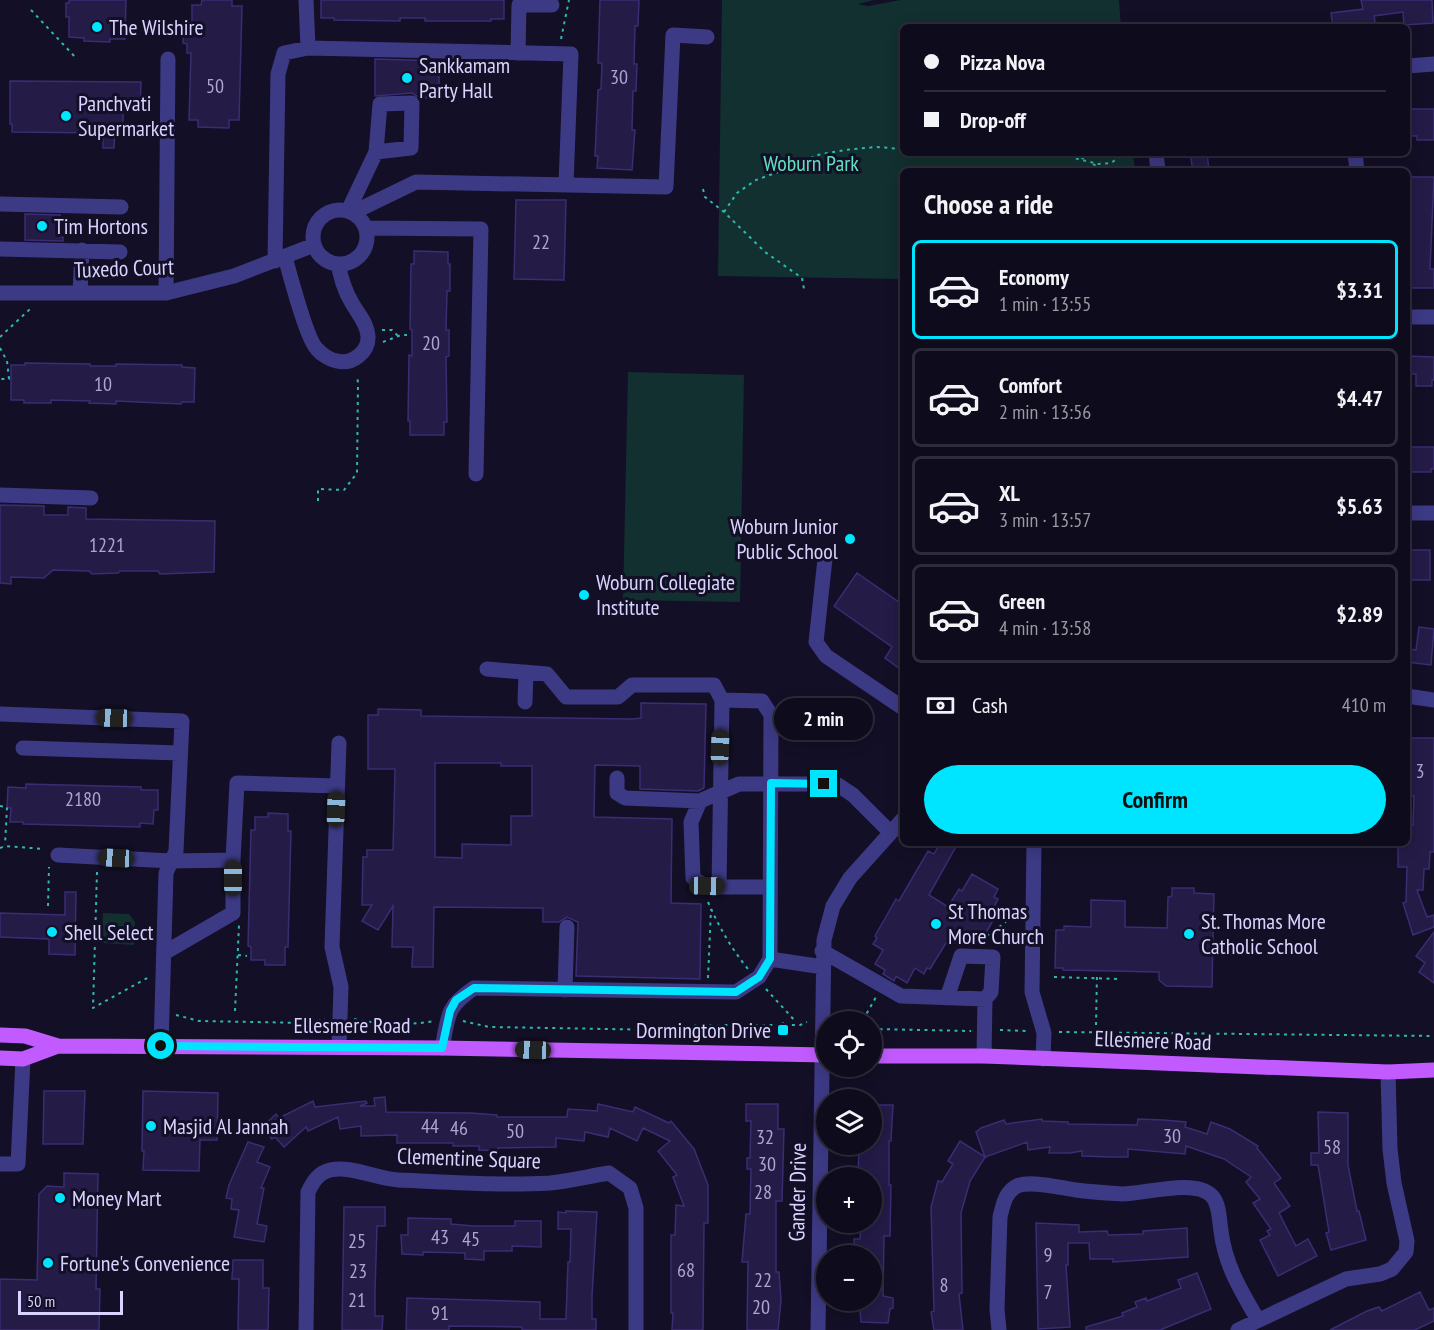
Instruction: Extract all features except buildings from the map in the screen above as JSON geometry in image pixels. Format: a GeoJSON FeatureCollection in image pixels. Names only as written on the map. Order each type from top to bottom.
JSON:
{"type":"FeatureCollection","features":[{"type":"Feature","properties":{"kind":"main road","name":"Ellesmere Road"},"geometry":{"type":"LineString","coordinates":[[0,1035],[25,1036],[58,1046],[442,1048],[816,1055]]}},
{"type":"Feature","properties":{"kind":"main road","name":"Ellesmere Road"},"geometry":{"type":"LineString","coordinates":[[0,1058],[23,1059],[58,1046]]}},
{"type":"Feature","properties":{"kind":"main road","name":"Ellesmere Road"},"geometry":{"type":"LineString","coordinates":[[882,1056],[984,1056],[1388,1072],[1433,1070]]}},
{"type":"Feature","properties":{"kind":"street"},"geometry":{"type":"LineString","coordinates":[[306,0],[308,48]]}},
{"type":"Feature","properties":{"kind":"street"},"geometry":{"type":"LineString","coordinates":[[518,53],[519,5],[552,5]]}},
{"type":"Feature","properties":{"kind":"street"},"geometry":{"type":"LineString","coordinates":[[350,212],[361,219],[366,228],[367,239],[364,249],[348,262],[338,264],[327,261],[314,245],[313,234],[322,216],[332,211],[350,212],[416,182],[666,187],[673,35],[707,37]]}},
{"type":"Feature","properties":{"kind":"street"},"geometry":{"type":"LineString","coordinates":[[338,264],[343,285],[366,326],[368,337],[365,350],[353,359],[345,361],[336,361],[312,344],[280,259],[278,74],[284,53],[308,48],[571,54],[566,184]]}},
{"type":"Feature","properties":{"kind":"street"},"geometry":{"type":"LineString","coordinates":[[166,293],[168,59]]}},
{"type":"Feature","properties":{"kind":"street"},"geometry":{"type":"LineString","coordinates":[[1410,66],[1434,64]]}},
{"type":"Feature","properties":{"kind":"street"},"geometry":{"type":"LineString","coordinates":[[350,212],[376,152]]}},
{"type":"Feature","properties":{"kind":"street"},"geometry":{"type":"LineString","coordinates":[[0,204],[121,207]]}},
{"type":"Feature","properties":{"kind":"street"},"geometry":{"type":"LineString","coordinates":[[366,228],[481,229],[476,474]]}},
{"type":"Feature","properties":{"kind":"street","name":"Tuxedo Court"},"geometry":{"type":"LineString","coordinates":[[0,293],[166,293],[234,276],[314,245]]}},
{"type":"Feature","properties":{"kind":"street"},"geometry":{"type":"LineString","coordinates":[[0,249],[120,252]]}},
{"type":"Feature","properties":{"kind":"street"},"geometry":{"type":"LineString","coordinates":[[80,292],[82,250]]}},
{"type":"Feature","properties":{"kind":"street"},"geometry":{"type":"LineString","coordinates":[[1410,317],[1434,317]]}},
{"type":"Feature","properties":{"kind":"street"},"geometry":{"type":"LineString","coordinates":[[0,495],[91,498]]}},
{"type":"Feature","properties":{"kind":"street"},"geometry":{"type":"LineString","coordinates":[[1410,513],[1434,513]]}},
{"type":"Feature","properties":{"kind":"street"},"geometry":{"type":"LineString","coordinates":[[825,560],[816,642],[826,656],[900,706]]}},
{"type":"Feature","properties":{"kind":"street"},"geometry":{"type":"LineString","coordinates":[[487,669],[547,674],[566,697],[618,697],[632,685],[714,685],[722,700],[719,887]]}},
{"type":"Feature","properties":{"kind":"street"},"geometry":{"type":"LineString","coordinates":[[525,702],[526,672]]}},
{"type":"Feature","properties":{"kind":"street"},"geometry":{"type":"LineString","coordinates":[[1410,696],[1434,700]]}},
{"type":"Feature","properties":{"kind":"street"},"geometry":{"type":"LineString","coordinates":[[442,1048],[450,1011],[456,1000],[474,988],[736,992],[759,977],[770,959],[771,715],[762,701],[722,700]]}},
{"type":"Feature","properties":{"kind":"street"},"geometry":{"type":"LineString","coordinates":[[0,714],[182,721],[176,851],[166,873],[161,1046]]}},
{"type":"Feature","properties":{"kind":"street"},"geometry":{"type":"LineString","coordinates":[[339,743],[332,947],[341,987],[339,1047]]}},
{"type":"Feature","properties":{"kind":"street"},"geometry":{"type":"LineString","coordinates":[[22,748],[180,753]]}},
{"type":"Feature","properties":{"kind":"street"},"geometry":{"type":"LineString","coordinates":[[617,778],[617,793],[625,798],[700,801],[739,784],[838,785],[853,795],[890,832]]}},
{"type":"Feature","properties":{"kind":"street"},"geometry":{"type":"LineString","coordinates":[[164,953],[233,913],[237,783],[337,786]]}},
{"type":"Feature","properties":{"kind":"street"},"geometry":{"type":"LineString","coordinates":[[700,801],[691,822],[693,878],[707,886],[770,887]]}},
{"type":"Feature","properties":{"kind":"street"},"geometry":{"type":"LineString","coordinates":[[824,1011],[822,951],[830,916],[850,878],[900,822]]}},
{"type":"Feature","properties":{"kind":"street"},"geometry":{"type":"LineString","coordinates":[[1034,846],[1032,992],[1044,1033],[1043,1059]]}},
{"type":"Feature","properties":{"kind":"street"},"geometry":{"type":"LineString","coordinates":[[54,853],[171,861],[233,860]]}},
{"type":"Feature","properties":{"kind":"street"},"geometry":{"type":"LineString","coordinates":[[565,990],[567,927]]}},
{"type":"Feature","properties":{"kind":"street"},"geometry":{"type":"LineString","coordinates":[[822,951],[901,996],[985,999]]}},
{"type":"Feature","properties":{"kind":"street"},"geometry":{"type":"LineString","coordinates":[[947,998],[961,956],[993,957],[991,992],[985,999],[984,1056]]}},
{"type":"Feature","properties":{"kind":"street"},"geometry":{"type":"LineString","coordinates":[[770,959],[823,967]]}},
{"type":"Feature","properties":{"kind":"street"},"geometry":{"type":"LineString","coordinates":[[0,1164],[18,1164],[23,1059]]}},
{"type":"Feature","properties":{"kind":"street"},"geometry":{"type":"LineString","coordinates":[[1238,1330],[1346,1279],[1380,1274],[1392,1269],[1406,1252],[1407,1241],[1393,1172],[1388,1072]]}},
{"type":"Feature","properties":{"kind":"street","name":"Gander Drive"},"geometry":{"type":"LineString","coordinates":[[818,1330],[824,1077]]}},
{"type":"Feature","properties":{"kind":"street","name":"Clementine Square"},"geometry":{"type":"LineString","coordinates":[[306,1330],[308,1192],[316,1178],[323,1173],[344,1169],[394,1180],[514,1183],[552,1183],[609,1173],[630,1188],[636,1208],[636,1330]]}},
{"type":"Feature","properties":{"kind":"street"},"geometry":{"type":"LineString","coordinates":[[999,1330],[997,1309],[1000,1217],[1003,1203],[1010,1191],[1028,1184],[1124,1194],[1189,1187],[1202,1190],[1211,1196],[1217,1206],[1223,1247],[1232,1273],[1258,1320]]}},
{"type":"Feature","properties":{"kind":"path"},"geometry":{"type":"LineString","coordinates":[[556,53],[569,0]]}},
{"type":"Feature","properties":{"kind":"path"},"geometry":{"type":"LineString","coordinates":[[31,10],[76,58]]}},
{"type":"Feature","properties":{"kind":"path"},"geometry":{"type":"LineString","coordinates":[[724,212],[736,193],[756,180],[795,166],[817,155],[876,147],[900,149]]}},
{"type":"Feature","properties":{"kind":"path"},"geometry":{"type":"LineString","coordinates":[[1065,156],[1088,162],[1112,163],[1121,156]]}},
{"type":"Feature","properties":{"kind":"path"},"geometry":{"type":"LineString","coordinates":[[1079,156],[1099,168]]}},
{"type":"Feature","properties":{"kind":"path"},"geometry":{"type":"LineString","coordinates":[[703,189],[705,197],[765,252],[802,278],[804,289]]}},
{"type":"Feature","properties":{"kind":"path"},"geometry":{"type":"LineString","coordinates":[[0,337],[30,309]]}},
{"type":"Feature","properties":{"kind":"path"},"geometry":{"type":"LineString","coordinates":[[375,329],[392,330],[398,336]]}},
{"type":"Feature","properties":{"kind":"path"},"geometry":{"type":"LineString","coordinates":[[377,345],[398,336],[407,335]]}},
{"type":"Feature","properties":{"kind":"path"},"geometry":{"type":"LineString","coordinates":[[0,348],[7,361],[9,379],[0,379]]}},
{"type":"Feature","properties":{"kind":"path"},"geometry":{"type":"LineString","coordinates":[[318,501],[318,489],[344,490],[357,473],[358,382],[355,369]]}},
{"type":"Feature","properties":{"kind":"path"},"geometry":{"type":"LineString","coordinates":[[0,806],[7,807],[5,846]]}},
{"type":"Feature","properties":{"kind":"path"},"geometry":{"type":"LineString","coordinates":[[0,848],[5,846],[40,848],[54,853],[48,906]]}},
{"type":"Feature","properties":{"kind":"path"},"geometry":{"type":"LineString","coordinates":[[98,857],[93,1008],[163,969]]}},
{"type":"Feature","properties":{"kind":"path"},"geometry":{"type":"LineString","coordinates":[[708,993],[711,908]]}},
{"type":"Feature","properties":{"kind":"path"},"geometry":{"type":"LineString","coordinates":[[233,913],[239,920],[235,1011]]}},
{"type":"Feature","properties":{"kind":"path"},"geometry":{"type":"LineString","coordinates":[[987,936],[1006,922]]}},
{"type":"Feature","properties":{"kind":"path"},"geometry":{"type":"LineString","coordinates":[[237,955],[247,956]]}},
{"type":"Feature","properties":{"kind":"path"},"geometry":{"type":"LineString","coordinates":[[1096,1025],[1097,973]]}},
{"type":"Feature","properties":{"kind":"path"},"geometry":{"type":"LineString","coordinates":[[1054,977],[1121,979]]}},
{"type":"Feature","properties":{"kind":"path"},"geometry":{"type":"LineString","coordinates":[[868,1011],[882,986]]}},
{"type":"Feature","properties":{"kind":"path"},"geometry":{"type":"LineString","coordinates":[[162,1011],[199,1021],[308,1023],[341,1016],[381,1025],[416,1024],[448,1018],[489,1027],[667,1030],[696,1025],[783,1023],[800,1025],[807,1022]]}},
{"type":"Feature","properties":{"kind":"path"},"geometry":{"type":"LineString","coordinates":[[783,1023],[783,1030]]}},
{"type":"Feature","properties":{"kind":"path"},"geometry":{"type":"LineString","coordinates":[[882,1029],[975,1031],[984,1027],[996,1030],[1033,1031],[1042,1028],[1057,1032],[1434,1036]]}},
{"type":"Feature","properties":{"kind":"green space","name":"Woburn Park"},"geometry":{"type":"Polygon","coordinates":[[[722,0],[874,0],[858,4],[868,6],[901,0],[1119,0],[1121,24],[900,24],[900,156],[1133,156],[1135,168],[900,168],[900,279],[718,276],[722,0]]]}},
{"type":"Feature","properties":{"kind":"green space"},"geometry":{"type":"Polygon","coordinates":[[[628,372],[744,375],[740,602],[623,600],[628,372]]]}},
{"type":"Feature","properties":{"kind":"green space"},"geometry":{"type":"Polygon","coordinates":[[[103,913],[129,914],[135,922],[134,945],[102,943],[103,913]]]}},
{"type":"Feature","properties":{"kind":"place","name":"The Wilshire"},"geometry":{"type":"Point","coordinates":[97,27]}},
{"type":"Feature","properties":{"kind":"place","name":"Sankkamam Party Hall"},"geometry":{"type":"Point","coordinates":[407,78]}},
{"type":"Feature","properties":{"kind":"place","name":"Panchvati Supermarket"},"geometry":{"type":"Point","coordinates":[66,116]}},
{"type":"Feature","properties":{"kind":"place","name":"Tim Hortons"},"geometry":{"type":"Point","coordinates":[42,226]}},
{"type":"Feature","properties":{"kind":"place","name":"Woburn Junior Public School"},"geometry":{"type":"Point","coordinates":[850,539]}},
{"type":"Feature","properties":{"kind":"place","name":"Woburn Collegiate Institute"},"geometry":{"type":"Point","coordinates":[584,595]}},
{"type":"Feature","properties":{"kind":"place","name":"St Thomas More Church"},"geometry":{"type":"Point","coordinates":[936,924]}},
{"type":"Feature","properties":{"kind":"place","name":"Shell Select"},"geometry":{"type":"Point","coordinates":[52,932]}},
{"type":"Feature","properties":{"kind":"place","name":"St. Thomas More Catholic School"},"geometry":{"type":"Point","coordinates":[1189,934]}},
{"type":"Feature","properties":{"kind":"place","name":"Dormington Drive"},"geometry":{"type":"Point","coordinates":[783,1030]}},
{"type":"Feature","properties":{"kind":"place","name":"Masjid Al Jannah"},"geometry":{"type":"Point","coordinates":[151,1126]}},
{"type":"Feature","properties":{"kind":"place","name":"Money Mart"},"geometry":{"type":"Point","coordinates":[60,1198]}},
{"type":"Feature","properties":{"kind":"place","name":"Fortune's Convenience"},"geometry":{"type":"Point","coordinates":[48,1263]}},
{"type":"Feature","properties":{"kind":"route"},"geometry":{"type":"LineString","coordinates":[[161,1046],[442,1048],[450,1011],[456,1000],[474,988],[736,992],[759,977],[770,959],[771,783],[824,784]]}}]}
